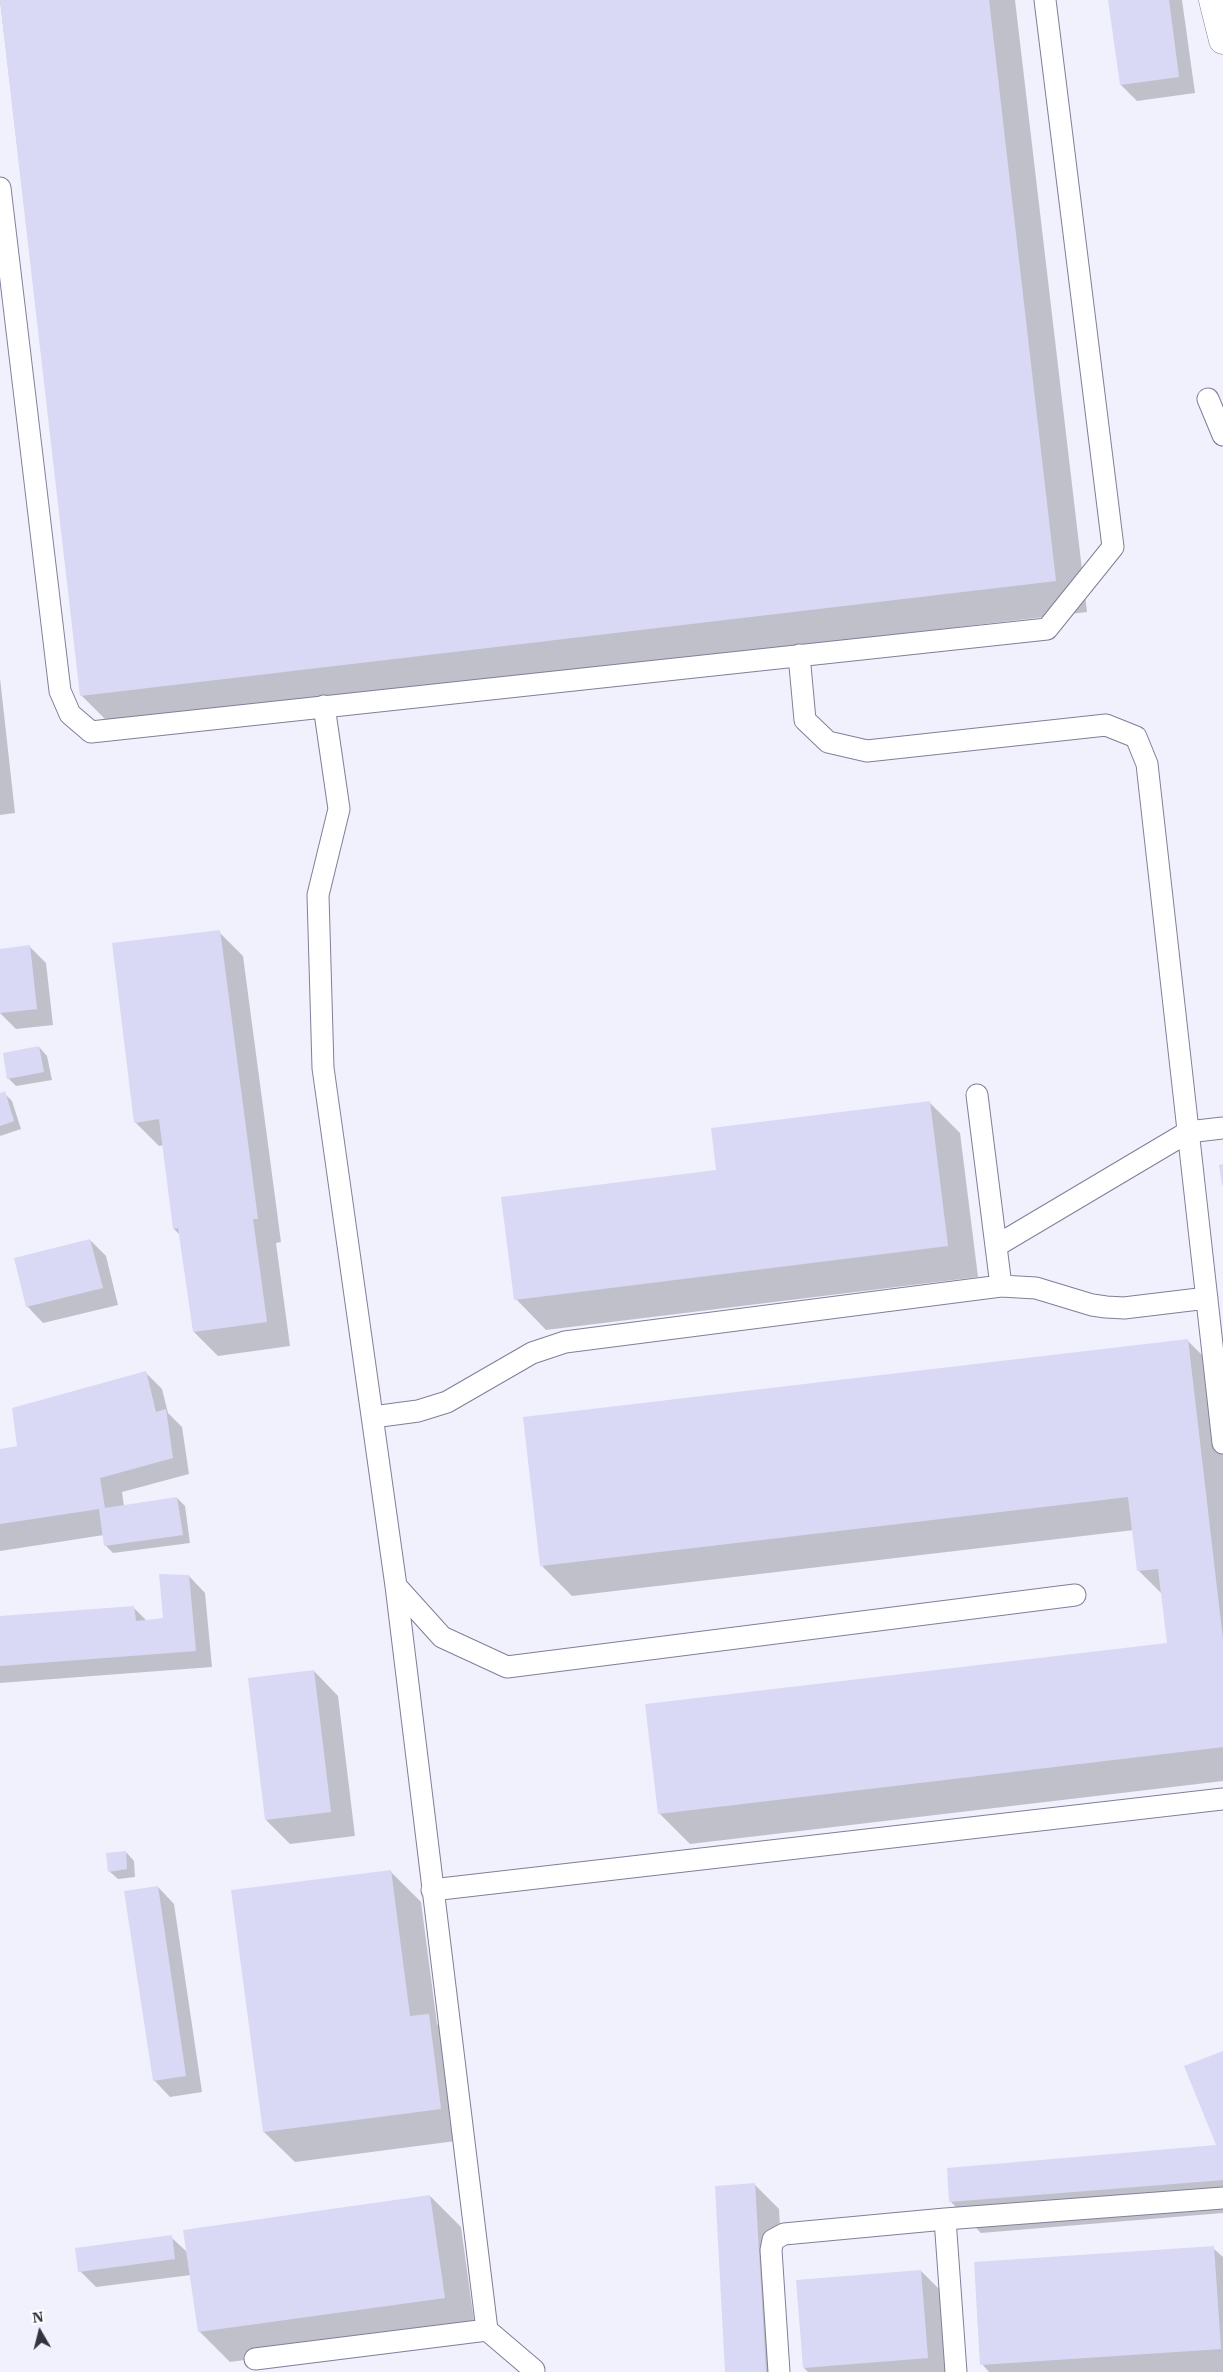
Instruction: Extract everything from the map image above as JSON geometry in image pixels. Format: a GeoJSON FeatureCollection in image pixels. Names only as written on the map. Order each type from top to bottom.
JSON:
{"type":"FeatureCollection","features":[{"type":"Feature","properties":{"kind":"street"},"geometry":{"type":"LineString","coordinates":[[1213,0],[1223,40]]}},
{"type":"Feature","properties":{"kind":"lane"},"geometry":{"type":"LineString","coordinates":[[0,188],[60,691],[70,714],[91,732],[1047,628],[1113,547],[1045,0]]}},
{"type":"Feature","properties":{"kind":"lane"},"geometry":{"type":"LineString","coordinates":[[1208,399],[1223,435]]}},
{"type":"Feature","properties":{"kind":"lane"},"geometry":{"type":"LineString","coordinates":[[799,655],[805,720],[828,742],[868,751],[1106,725],[1136,737],[1147,764],[1223,1443]]}},
{"type":"Feature","properties":{"kind":"lane"},"geometry":{"type":"LineString","coordinates":[[324,706],[339,809],[318,895],[324,1068],[396,1586],[487,2330],[534,2370]]}},
{"type":"Feature","properties":{"kind":"lane"},"geometry":{"type":"LineString","coordinates":[[977,1095],[1001,1286]]}},
{"type":"Feature","properties":{"kind":"lane"},"geometry":{"type":"LineString","coordinates":[[996,1246],[1188,1132],[1223,1128]]}},
{"type":"Feature","properties":{"kind":"lane"},"geometry":{"type":"LineString","coordinates":[[373,1417],[418,1411],[447,1402],[532,1353],[565,1342],[1001,1286],[1036,1288],[1092,1305],[1106,1307],[1124,1308],[1207,1298]]}},
{"type":"Feature","properties":{"kind":"lane"},"geometry":{"type":"LineString","coordinates":[[396,1586],[442,1637],[507,1667],[1075,1595]]}},
{"type":"Feature","properties":{"kind":"lane"},"geometry":{"type":"LineString","coordinates":[[432,1890],[1223,1799]]}},
{"type":"Feature","properties":{"kind":"lane"},"geometry":{"type":"LineString","coordinates":[[779,2372],[770,2250],[773,2240],[784,2234],[945,2219],[1223,2198]]}},
{"type":"Feature","properties":{"kind":"lane"},"geometry":{"type":"LineString","coordinates":[[945,2219],[956,2372]]}},
{"type":"Feature","properties":{"kind":"lane"},"geometry":{"type":"LineString","coordinates":[[255,2359],[487,2330]]}},
{"type":"Feature","properties":{"kind":"building"},"geometry":{"type":"Polygon","coordinates":[[[0,0],[989,0],[1056,581],[80,696],[0,0]]]}},
{"type":"Feature","properties":{"kind":"building"},"geometry":{"type":"Polygon","coordinates":[[[1108,0],[1169,0],[1179,77],[1120,85],[1108,0]]]}},
{"type":"Feature","properties":{"kind":"building"},"geometry":{"type":"Polygon","coordinates":[[[220,930],[258,1219],[253,1219],[267,1322],[193,1332],[178,1228],[173,1229],[159,1119],[134,1123],[112,943],[220,930]]]}},
{"type":"Feature","properties":{"kind":"building"},"geometry":{"type":"Polygon","coordinates":[[[30,945],[37,1009],[0,1013],[0,949],[30,945]]]}},
{"type":"Feature","properties":{"kind":"building"},"geometry":{"type":"Polygon","coordinates":[[[39,1046],[44,1072],[7,1079],[3,1053],[39,1046]]]}},
{"type":"Feature","properties":{"kind":"building"},"geometry":{"type":"Polygon","coordinates":[[[5,1091],[14,1121],[0,1126],[0,1093],[5,1091]]]}},
{"type":"Feature","properties":{"kind":"building"},"geometry":{"type":"Polygon","coordinates":[[[930,1101],[948,1246],[514,1300],[501,1197],[716,1170],[711,1128],[930,1101]]]}},
{"type":"Feature","properties":{"kind":"building"},"geometry":{"type":"Polygon","coordinates":[[[1223,1164],[1223,1185],[1222,1185],[1219,1165],[1223,1164]]]}},
{"type":"Feature","properties":{"kind":"building"},"geometry":{"type":"Polygon","coordinates":[[[90,1239],[103,1288],[26,1307],[14,1258],[90,1239]]]}},
{"type":"Feature","properties":{"kind":"building"},"geometry":{"type":"Polygon","coordinates":[[[1188,1339],[1223,1640],[1223,1747],[658,1814],[645,1704],[1167,1643],[1158,1569],[1137,1571],[1128,1497],[540,1566],[523,1417],[1188,1339]]]}},
{"type":"Feature","properties":{"kind":"building"},"geometry":{"type":"Polygon","coordinates":[[[146,1371],[156,1412],[166,1409],[173,1458],[100,1478],[105,1508],[177,1497],[183,1535],[104,1546],[99,1509],[0,1524],[0,1449],[17,1446],[12,1408],[146,1371]]]}},
{"type":"Feature","properties":{"kind":"building"},"geometry":{"type":"Polygon","coordinates":[[[159,1574],[189,1575],[196,1651],[0,1666],[0,1616],[134,1606],[136,1621],[163,1618],[159,1574]]]}},
{"type":"Feature","properties":{"kind":"building"},"geometry":{"type":"Polygon","coordinates":[[[314,1670],[331,1812],[265,1820],[248,1678],[314,1670]]]}},
{"type":"Feature","properties":{"kind":"building"},"geometry":{"type":"Polygon","coordinates":[[[126,1851],[127,1869],[108,1872],[106,1853],[126,1851]]]}},
{"type":"Feature","properties":{"kind":"building"},"geometry":{"type":"Polygon","coordinates":[[[391,1870],[410,2016],[429,2014],[441,2109],[263,2132],[231,1890],[391,1870]]]}},
{"type":"Feature","properties":{"kind":"building"},"geometry":{"type":"Polygon","coordinates":[[[158,1886],[186,2076],[153,2081],[124,1891],[158,1886]]]}},
{"type":"Feature","properties":{"kind":"building"},"geometry":{"type":"Polygon","coordinates":[[[1223,2051],[1223,2180],[949,2202],[947,2168],[1216,2145],[1184,2066],[1223,2051]]]}},
{"type":"Feature","properties":{"kind":"building"},"geometry":{"type":"Polygon","coordinates":[[[755,2183],[766,2372],[725,2372],[715,2186],[755,2183]]]}},
{"type":"Feature","properties":{"kind":"building"},"geometry":{"type":"Polygon","coordinates":[[[430,2195],[445,2298],[198,2332],[183,2230],[430,2195]]]}},
{"type":"Feature","properties":{"kind":"building"},"geometry":{"type":"Polygon","coordinates":[[[172,2235],[175,2259],[78,2272],[75,2248],[172,2235]]]}},
{"type":"Feature","properties":{"kind":"building"},"geometry":{"type":"Polygon","coordinates":[[[1214,2246],[1221,2349],[980,2365],[974,2262],[1214,2246]]]}},
{"type":"Feature","properties":{"kind":"building"},"geometry":{"type":"Polygon","coordinates":[[[921,2270],[928,2358],[803,2368],[796,2280],[921,2270]]]}}]}
